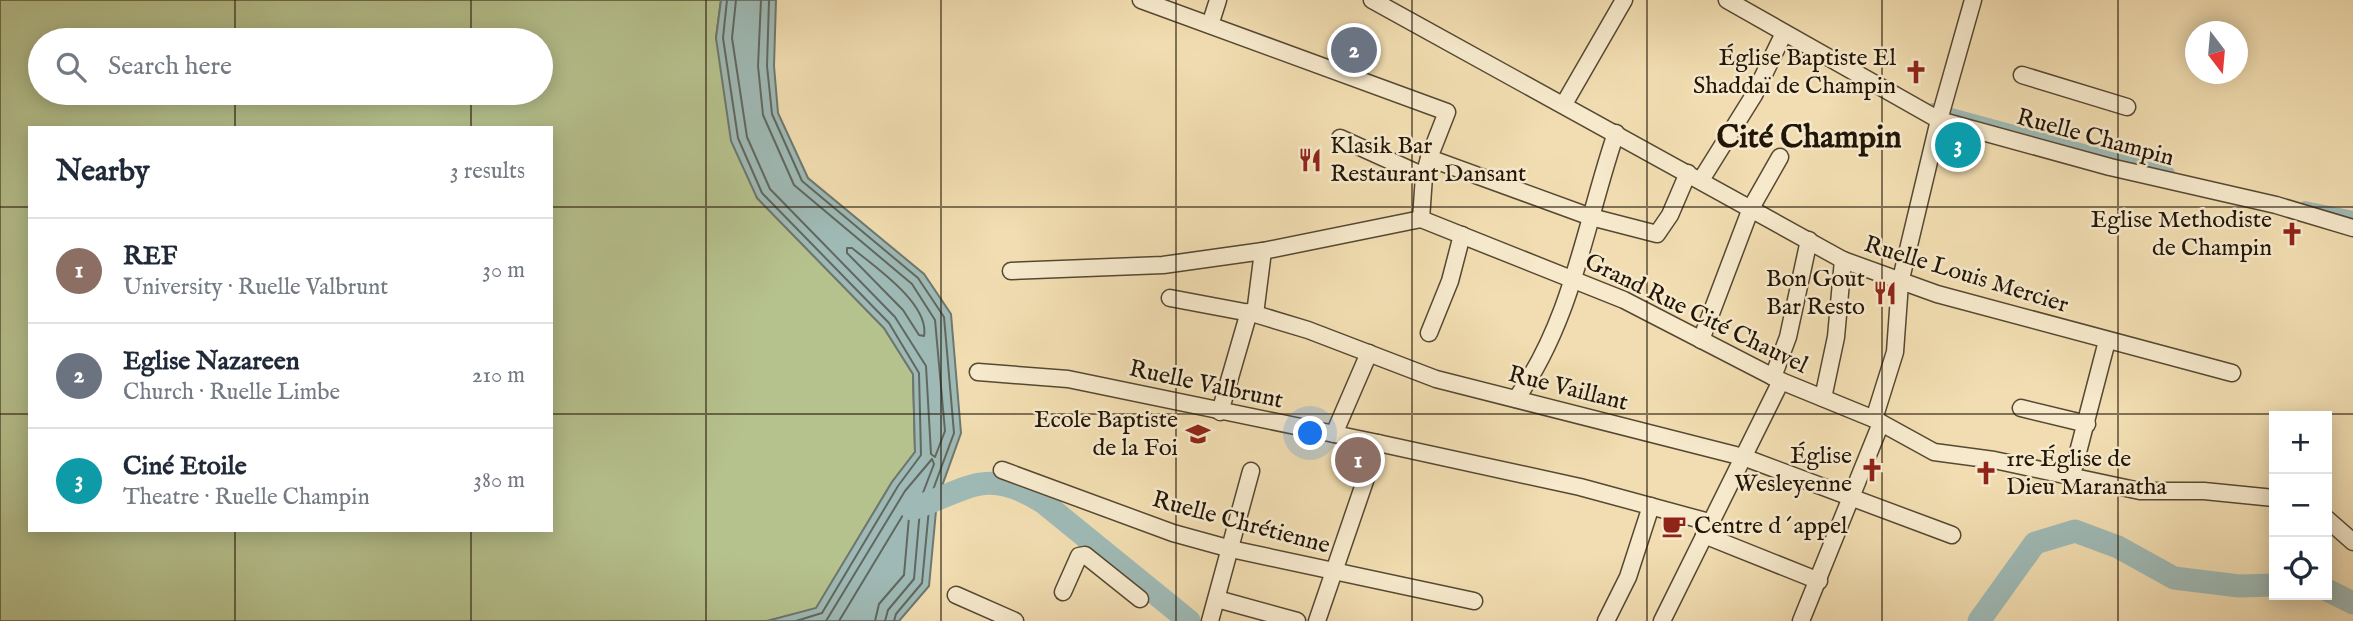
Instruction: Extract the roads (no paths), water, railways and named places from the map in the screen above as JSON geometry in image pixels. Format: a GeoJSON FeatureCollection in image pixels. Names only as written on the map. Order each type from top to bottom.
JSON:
{"type":"FeatureCollection","features":[{"type":"Feature","properties":{"kind":"street"},"geometry":{"type":"LineString","coordinates":[[1011,271],[1163,265],[1263,251],[1421,219],[1424,176],[1447,111],[1141,0]]}},
{"type":"Feature","properties":{"kind":"street"},"geometry":{"type":"LineString","coordinates":[[1210,24],[1218,0]]}},
{"type":"Feature","properties":{"kind":"street","name":"Ruelle Louis Mercier"},"geometry":{"type":"LineString","coordinates":[[1372,0],[1843,260],[1900,283],[2232,373]]}},
{"type":"Feature","properties":{"kind":"street"},"geometry":{"type":"LineString","coordinates":[[1564,104],[1624,0]]}},
{"type":"Feature","properties":{"kind":"street","name":"Ruelle Champin"},"geometry":{"type":"LineString","coordinates":[[1727,0],[1939,120],[2110,167],[2276,205],[2353,228]]}},
{"type":"Feature","properties":{"kind":"street"},"geometry":{"type":"LineString","coordinates":[[1801,621],[1819,581],[1878,421],[1895,352],[1900,283],[1939,120],[1973,0]]}},
{"type":"Feature","properties":{"kind":"street"},"geometry":{"type":"LineString","coordinates":[[1429,158],[1591,217],[1657,234],[1754,95],[1784,33]]}},
{"type":"Feature","properties":{"kind":"street"},"geometry":{"type":"LineString","coordinates":[[2022,75],[2127,107]]}},
{"type":"Feature","properties":{"kind":"street"},"geometry":{"type":"LineString","coordinates":[[1516,399],[1547,351],[1575,280],[1616,133]]}},
{"type":"Feature","properties":{"kind":"street"},"geometry":{"type":"LineString","coordinates":[[1340,138],[1424,176]]}},
{"type":"Feature","properties":{"kind":"street"},"geometry":{"type":"LineString","coordinates":[[1701,340],[1751,208],[1780,157]]}},
{"type":"Feature","properties":{"kind":"street","name":"Grand Rue Cité Chauvel"},"geometry":{"type":"LineString","coordinates":[[1421,219],[1624,300],[1777,379],[1878,421],[1934,452],[2072,475],[2140,491],[2204,491],[2269,498]]}},
{"type":"Feature","properties":{"kind":"street"},"geometry":{"type":"LineString","coordinates":[[1429,333],[1450,281],[1462,235]]}},
{"type":"Feature","properties":{"kind":"street"},"geometry":{"type":"LineString","coordinates":[[1662,621],[1743,457],[1777,379],[1810,240]]}},
{"type":"Feature","properties":{"kind":"street"},"geometry":{"type":"LineString","coordinates":[[1220,412],[1252,313],[1263,251]]}},
{"type":"Feature","properties":{"kind":"street"},"geometry":{"type":"LineString","coordinates":[[1823,398],[1836,337],[1843,260]]}},
{"type":"Feature","properties":{"kind":"street","name":"Rue Vaillant"},"geometry":{"type":"LineString","coordinates":[[1170,298],[1252,313],[1436,379],[1743,457],[1952,535]]}},
{"type":"Feature","properties":{"kind":"street"},"geometry":{"type":"LineString","coordinates":[[2072,475],[2108,341]]}},
{"type":"Feature","properties":{"kind":"street"},"geometry":{"type":"LineString","coordinates":[[1334,434],[1369,353]]}},
{"type":"Feature","properties":{"kind":"street","name":"Ruelle Valbrunt"},"geometry":{"type":"LineString","coordinates":[[978,372],[1068,379],[1378,443],[1651,506],[1819,581]]}},
{"type":"Feature","properties":{"kind":"street"},"geometry":{"type":"LineString","coordinates":[[2021,408],[2087,424]]}},
{"type":"Feature","properties":{"kind":"street"},"geometry":{"type":"LineString","coordinates":[[1317,621],[1378,443]]}},
{"type":"Feature","properties":{"kind":"street","name":"Ruelle Chrétienne"},"geometry":{"type":"LineString","coordinates":[[1002,470],[1162,529],[1231,549],[1474,601]]}},
{"type":"Feature","properties":{"kind":"street"},"geometry":{"type":"LineString","coordinates":[[1210,621],[1251,471]]}},
{"type":"Feature","properties":{"kind":"street"},"geometry":{"type":"LineString","coordinates":[[1605,621],[1628,577],[1651,506]]}},
{"type":"Feature","properties":{"kind":"street"},"geometry":{"type":"LineString","coordinates":[[2332,523],[2353,542]]}},
{"type":"Feature","properties":{"kind":"street"},"geometry":{"type":"LineString","coordinates":[[1063,592],[1082,554],[1091,557],[1140,599]]}},
{"type":"Feature","properties":{"kind":"street"},"geometry":{"type":"LineString","coordinates":[[956,594],[1015,621]]}},
{"type":"Feature","properties":{"kind":"street"},"geometry":{"type":"LineString","coordinates":[[1217,599],[1297,621]]}},
{"type":"Feature","properties":{"kind":"water"},"geometry":{"type":"Polygon","coordinates":[[[721,0],[776,0],[774,66],[778,113],[808,178],[924,274],[951,314],[961,433],[937,500],[929,586],[899,621],[767,621],[816,608],[892,482],[915,452],[913,374],[884,328],[757,198],[731,141],[716,38],[721,0]]]}},
{"type":"Feature","properties":{"kind":"waterway"},"geometry":{"type":"LineString","coordinates":[[1933,109],[2169,173]]}},
{"type":"Feature","properties":{"kind":"waterway"},"geometry":{"type":"LineString","coordinates":[[2305,207],[2353,217]]}},
{"type":"Feature","properties":{"kind":"waterway"},"geometry":{"type":"LineString","coordinates":[[912,509],[978,485],[992,483],[1024,492],[1044,503],[1189,621]]}},
{"type":"Feature","properties":{"kind":"waterway"},"geometry":{"type":"LineString","coordinates":[[1979,621],[2035,543],[2075,531],[2118,547],[2174,578],[2239,586],[2269,585]]}},
{"type":"Feature","properties":{"kind":"waterway"},"geometry":{"type":"LineString","coordinates":[[2332,592],[2353,603]]}},
{"type":"Feature","properties":{"kind":"place","name":"Eglise Nazareen"},"geometry":{"type":"Point","coordinates":[1354,50]}},
{"type":"Feature","properties":{"kind":"place","name":"Église Baptiste El Shaddaï de Champin"},"geometry":{"type":"Point","coordinates":[1916,72]}},
{"type":"Feature","properties":{"kind":"place","name":"Ciné Etoile"},"geometry":{"type":"Point","coordinates":[1958,145]}},
{"type":"Feature","properties":{"kind":"place","name":"Klasik Bar Restaurant Dansant"},"geometry":{"type":"Point","coordinates":[1310,160]}},
{"type":"Feature","properties":{"kind":"place","name":"Eglise Methodiste de Champin"},"geometry":{"type":"Point","coordinates":[2292,234]}},
{"type":"Feature","properties":{"kind":"place","name":"Bon Gout Bar Resto"},"geometry":{"type":"Point","coordinates":[1885,293]}},
{"type":"Feature","properties":{"kind":"place","name":"Ecole Baptiste de la Foi"},"geometry":{"type":"Point","coordinates":[1198,434]}},
{"type":"Feature","properties":{"kind":"place","name":"REF"},"geometry":{"type":"Point","coordinates":[1358,460]}},
{"type":"Feature","properties":{"kind":"place","name":"Église Wesleyenne"},"geometry":{"type":"Point","coordinates":[1872,470]}},
{"type":"Feature","properties":{"kind":"place","name":"1re Église de Dieu Maranatha"},"geometry":{"type":"Point","coordinates":[1986,473]}},
{"type":"Feature","properties":{"kind":"place","name":"Centre d´appel"},"geometry":{"type":"Point","coordinates":[1674,526]}},
{"type":"Feature","properties":{"kind":"district","name":"Cité Champin"},"geometry":{"type":"Point","coordinates":[1809,138]}}]}
